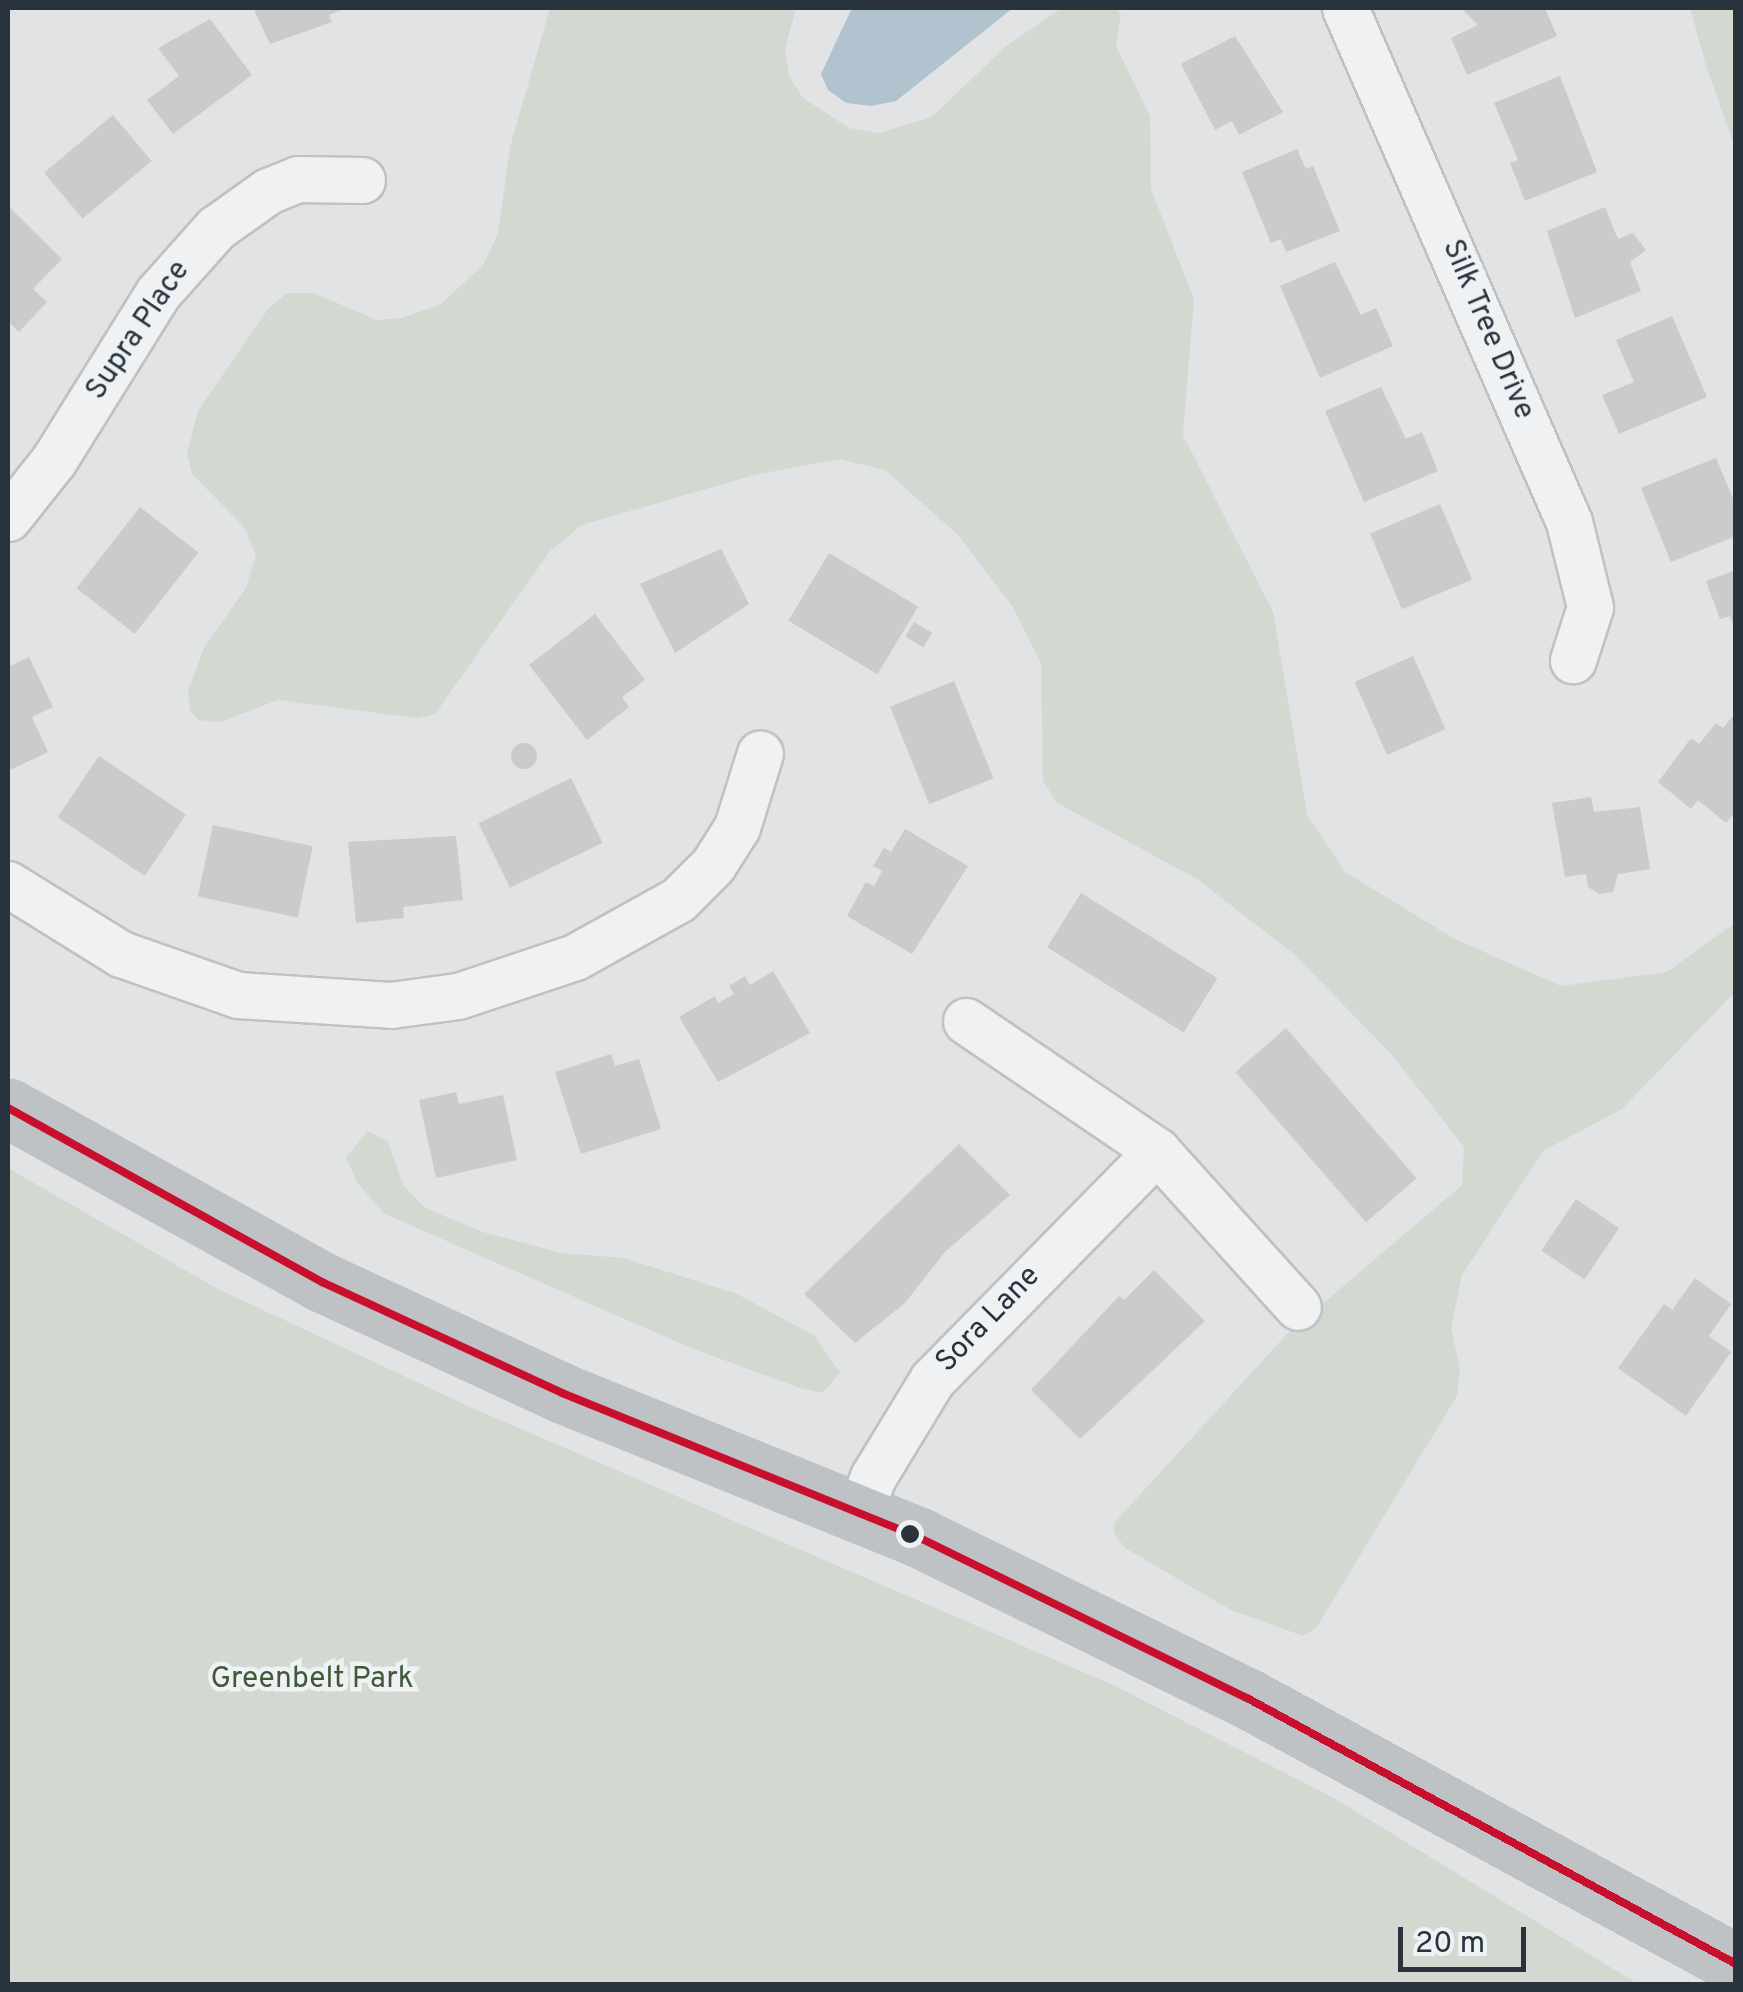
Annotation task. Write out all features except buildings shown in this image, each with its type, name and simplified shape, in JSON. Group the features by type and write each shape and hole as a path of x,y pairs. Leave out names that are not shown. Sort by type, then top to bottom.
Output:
{"main road":[{"path":"8,1108 322,1282 562,1393 920,1538 1247,1698 1736,1964"}],"street":[{"name":"Silk Tree Drive","path":"1345,8 1570,522 1590,607 1573,660"},
{"name":"Supra Place","path":"8,518 54,460 158,294 216,228 268,191 298,179 362,180"},
{"path":"8,884 121,954 238,995 391,1005 458,996 575,958 678,900 713,865 737,827 760,753"},
{"path":"966,1021 1156,1151 1298,1308"},
{"name":"Sora Lane","path":"858,1516 873,1476 932,1380 1156,1151"}],"green space":[{"path":"550,8 796,8 785,49 789,76 803,98 849,128 879,133 932,117 1006,46 1062,8 1115,8 1121,14 1116,46 1150,116 1151,189 1194,299 1183,435 1273,612 1307,815 1345,872 1453,938 1561,986 1667,972 1735,923 1735,992 1622,1109 1543,1151 1462,1275 1451,1328 1460,1369 1457,1396 1316,1628 1303,1636 1231,1610 1125,1548 1113,1532 1115,1522 1286,1335 1462,1185 1464,1147 1393,1056 1294,954 1197,879 1057,803 1043,781 1041,664 1013,607 958,535 885,470 839,459 754,475 582,525 550,551 435,714 417,718 278,700 221,722 198,720 190,710 188,691 204,648 246,588 256,555 244,527 192,474 187,453 198,411 268,309 287,293 314,293 377,320 402,318 441,304 483,265 498,234 510,147"},
{"path":"1690,8 1735,8 1735,147 1707,69"},
{"path":"368,1131 388,1142 403,1185 425,1208 483,1232 561,1253 624,1258 737,1294 815,1336 840,1373 822,1393 800,1388 691,1348 385,1214 357,1183 346,1157"},
{"name":"Greenbelt Park","path":"8,1168 216,1288 468,1406 1111,1684 1332,1797 1638,1984 8,1984"}],"water":[{"path":"852,8 1013,8 896,101 871,106 846,103 828,90 821,74"}],"transit line":[{"path":"8,1108 322,1282 562,1393 920,1538 1247,1698 1736,1964"}]}
